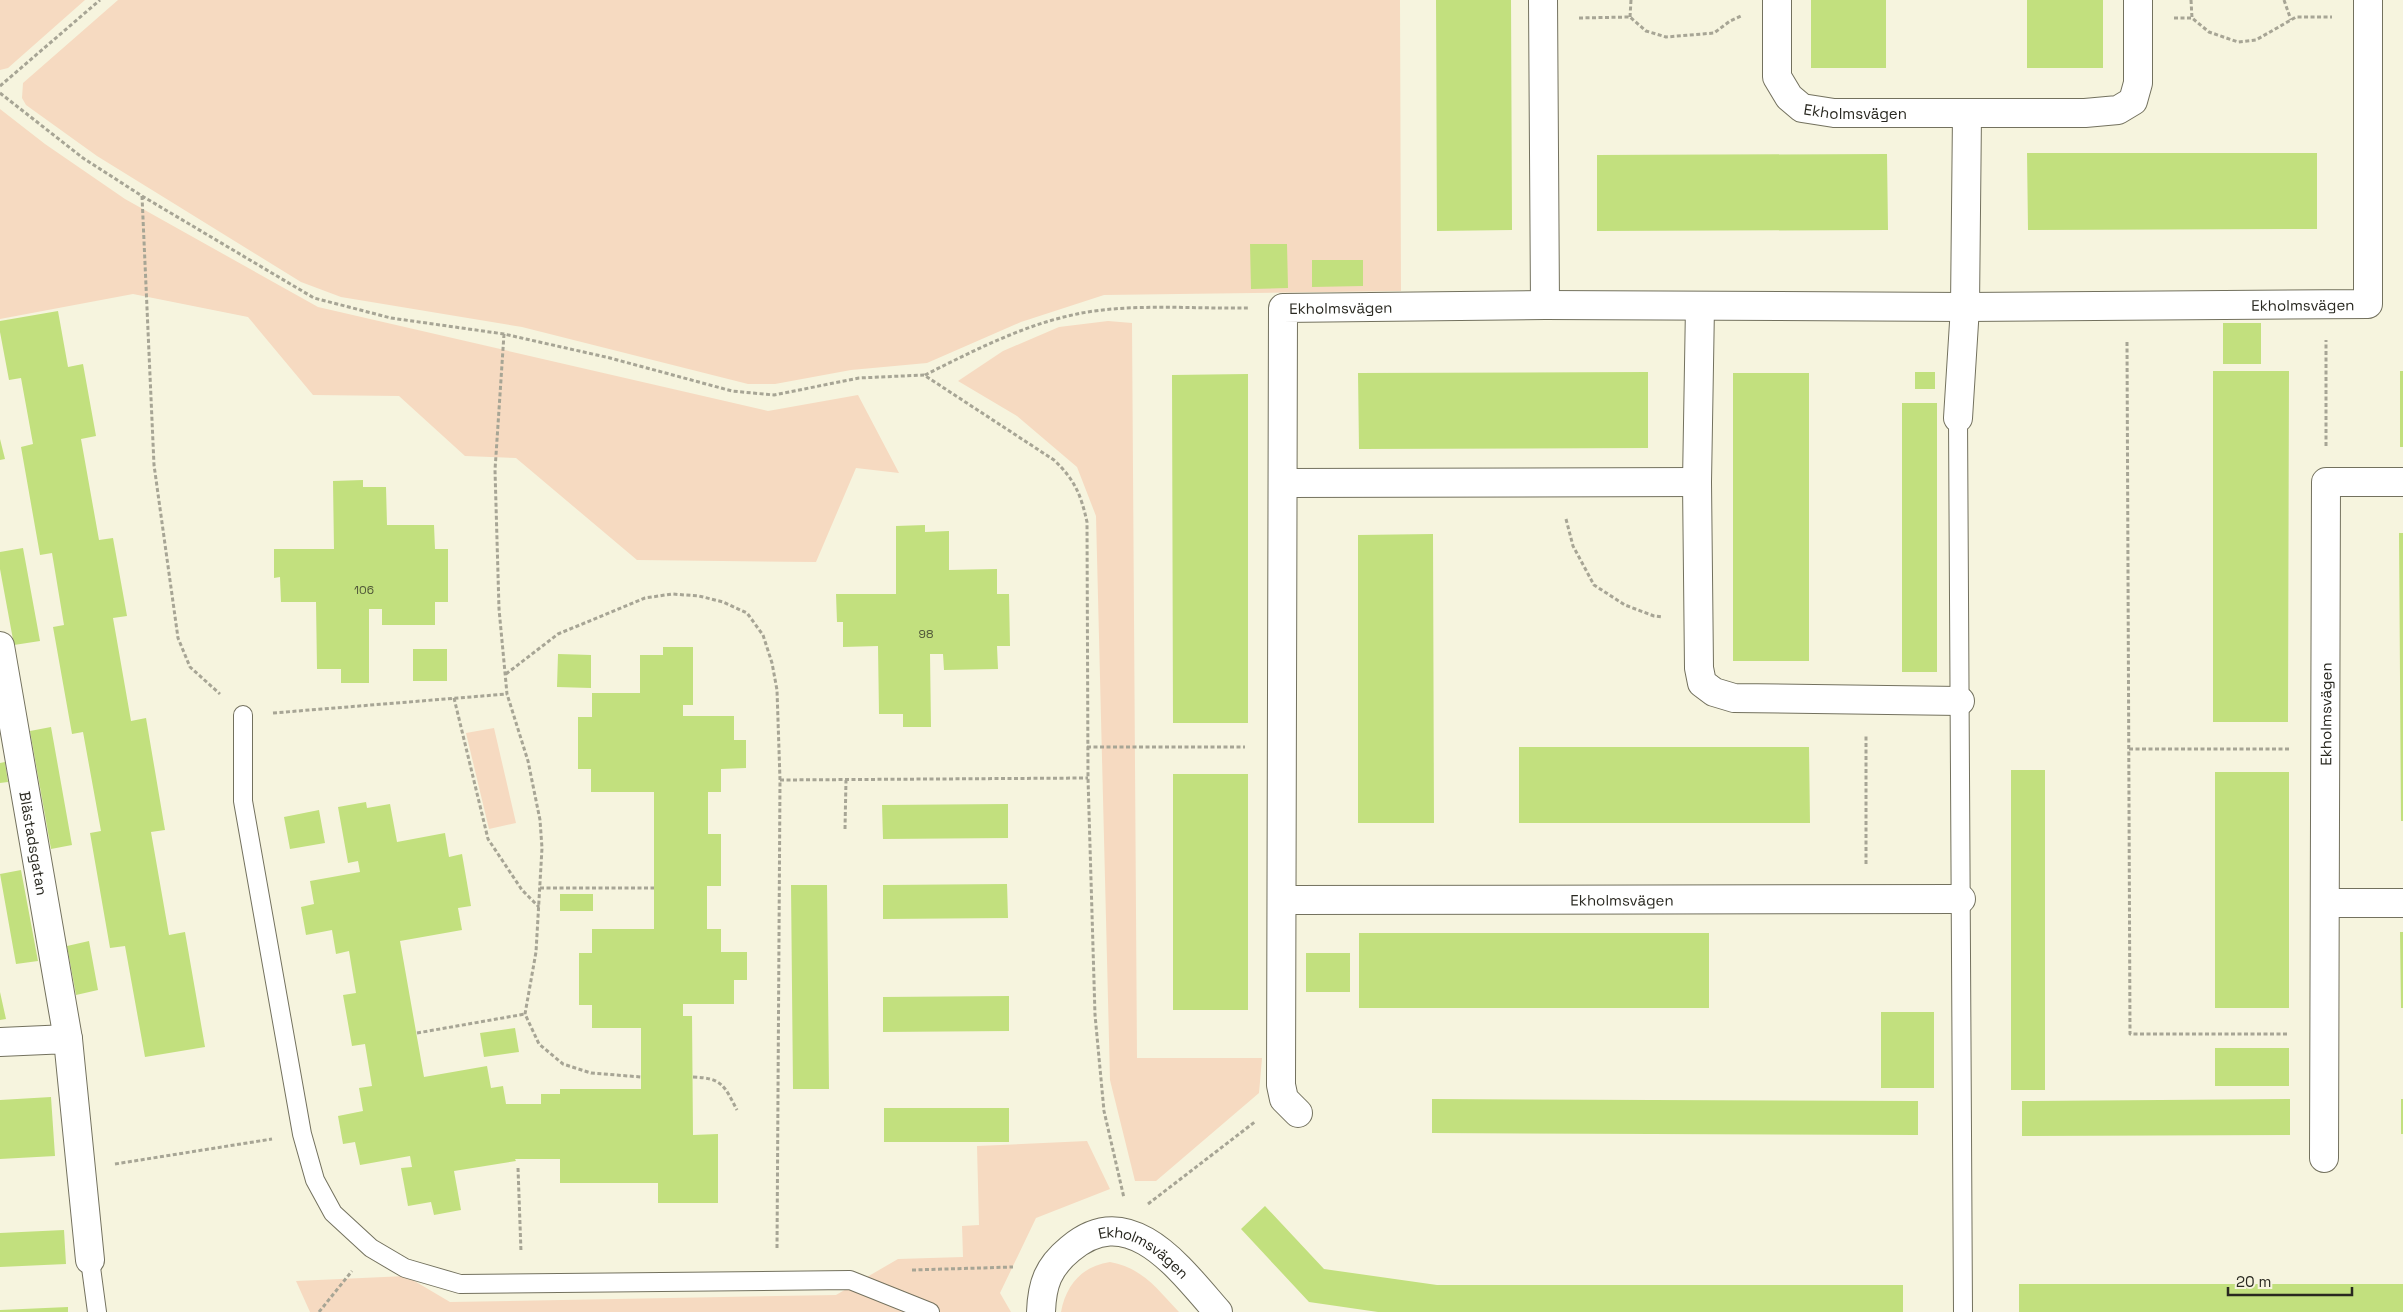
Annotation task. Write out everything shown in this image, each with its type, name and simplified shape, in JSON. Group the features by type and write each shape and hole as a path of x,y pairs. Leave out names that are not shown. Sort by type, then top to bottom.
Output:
{"street":[{"name":"Ekholmsvägen","path":"1777,8 1777,77 1789,97 1802,108 1834,113 1966,114 2085,113 2118,110 2133,102 2138,83 2138,9"},
{"path":"1543,9 1545,305"},
{"name":"Ekholmsvägen","path":"1291,1106 1281,1085 1284,747 1283,308 1545,305 1966,307 2368,304 2368,9"},
{"path":"1958,418 1966,307 1966,114"},
{"path":"1700,306 1697,482 1699,668 1702,683 1714,692 1734,698 1960,701"},
{"path":"1284,483 1697,482"},
{"name":"Ekholmsvägen","path":"2324,1158 2326,482"},
{"path":"2326,482 2403,482"},
{"name":"Blästadsgatan","path":"0,646 68,1039 90,1260"},
{"name":"Ekholmsvägen","path":"1283,900 1961,899"},
{"path":"2326,904 2403,904"},
{"path":"0,1042 68,1039"},
{"name":"Ekholmsvägen","path":"1041,1312 1042,1289 1056,1260 1080,1240 1108,1230 1139,1236 1175,1264 1218,1312"}],"lane":[{"path":"1958,418 1963,1312"},
{"path":"243,715 243,801 302,1134 315,1180 333,1213 371,1248 405,1268 460,1284 850,1280 930,1312"},
{"path":"90,1260 97,1312"}],"path":[{"path":"0,86 100,0"},
{"path":"1630,17 1631,0"},
{"path":"2191,0 2192,18"},
{"path":"2284,0 2291,20"},
{"path":"1543,9 1630,17 1646,31 1666,37 1714,33 1730,21 1743,15 1777,8"},
{"path":"2138,9 2192,18 2209,32 2238,42 2256,40 2296,17 2368,9"},
{"path":"0,93 83,158 142,196 314,298 391,318 504,334 610,358 732,391 774,396 859,378 924,376 983,346 1077,314 1112,309 1283,308"},
{"path":"142,196 154,465 178,638 190,667 243,715 507,694"},
{"path":"2326,304 2326,482"},
{"path":"2127,306 2130,1034 2325,1035"},
{"path":"504,334 495,470 499,609 507,694 528,761 540,820 542,848 536,952 526,1014 539,1044 563,1064 591,1073 641,1077"},
{"path":"924,376 1054,460 1071,476 1082,500 1087,522 1088,549 1087,748 1095,1015 1104,1110 1126,1205"},
{"path":"1566,483 1566,516 1573,546 1594,585 1625,605 1654,616 1698,618"},
{"path":"506,674 558,634 645,598 672,594 700,596 723,602 747,613 763,635 772,663 777,690 780,780 777,1281"},
{"path":"454,698 488,839 522,890 538,907"},
{"path":"1865,899 1866,700"},
{"path":"1087,748 1284,747"},
{"path":"2129,749 2326,749"},
{"path":"780,780 1088,778"},
{"path":"845,829 846,780"},
{"path":"540,888 654,888"},
{"path":"417,1033 526,1014"},
{"path":"693,1077 712,1078 727,1090 737,1110"},
{"path":"1139,1236 1147,1204 1291,1106"},
{"path":"82,1169 302,1134"},
{"path":"518,1168 522,1284"},
{"path":"318,1312 371,1248"},
{"path":"911,1270 1015,1267"}],"shaded area":[{"path":"0,0 85,0 8,68 0,70"},
{"path":"118,0 1400,0 1401,291 1104,295 1021,322 927,363 851,370 775,384 748,384 522,327 341,297 301,282 97,156 26,105 22,98 23,83"},
{"path":"0,109 45,144 125,199 318,307 768,411 858,395 899,473 856,468 816,562 637,560 516,458 465,456 399,396 313,395 248,317 133,294 0,319"},
{"path":"1108,321 1132,323 1137,1058 1262,1058 1259,1093 1156,1181 1135,1181 1110,1080 1096,516 1077,467 1017,416 958,381 1003,351 1059,327"},
{"path":"494,728 516,823 489,829 466,733"},
{"path":"1087,1141 1110,1189 1036,1218 1000,1293 1011,1312 310,1312 296,1281 406,1276 450,1302 836,1295 898,1259 963,1257 962,1226 979,1225 977,1146"},
{"path":"1110,1262 1122,1265 1141,1274 1179,1312 1061,1312 1067,1293 1077,1278 1091,1268"}],"building":[{"path":"1436,0 1511,0 1512,230 1437,231"},
{"path":"1811,0 1886,0 1886,68 1811,68"},
{"path":"2027,0 2103,0 2103,68 2027,68"},
{"path":"2027,153 2317,153 2317,229 2028,230"},
{"path":"1887,154 1888,230 1597,231 1597,155"},
{"path":"1250,244 1287,244 1288,288 1251,289"},
{"path":"1312,260 1363,260 1363,286 1312,287"},
{"path":"58,311 68,367 83,364 96,436 81,439 99,540 113,538 127,616 113,618 131,721 146,718 165,830 151,832 169,935 185,932 205,1047 145,1057 125,946 110,948 90,833 101,831 83,732 72,734 53,627 64,625 52,553 40,555 21,447 33,444 21,378 9,380 0,332 0,321"},
{"path":"2223,323 2261,323 2261,364 2223,364"},
{"path":"2213,371 2289,371 2288,722 2213,722"},
{"path":"2400,371 2403,371 2403,447 2400,447"},
{"path":"1648,372 1648,448 1359,449 1358,373"},
{"path":"1915,372 1935,372 1935,389 1915,389"},
{"path":"1733,373 1809,373 1809,661 1733,661"},
{"path":"1248,374 1248,723 1173,723 1172,375"},
{"path":"1902,403 1937,403 1937,672 1902,672"},
{"path":"0,439 5,459 0,460"},
{"path":"363,480 363,487 386,487 387,525 434,525 435,549 448,549 448,602 435,602 435,625 382,625 382,609 369,609 369,683 341,683 341,669 317,669 316,602 281,602 280,577 274,578 274,549 334,549 333,481"},
{"path":"925,525 925,532 949,531 949,570 997,569 997,594 1009,594 1010,646 997,646 998,669 944,670 943,654 930,654 931,727 903,727 903,714 879,714 878,646 843,647 843,622 837,622 836,594 896,594 896,526"},
{"path":"2399,533 2403,533 2403,821 2401,821"},
{"path":"1433,534 1434,823 1358,823 1358,535"},
{"path":"23,548 40,641 14,645 0,569 0,552"},
{"path":"663,647 693,647 693,705 683,705 683,716 734,716 734,740 746,740 746,768 721,769 721,792 708,792 708,834 721,834 721,886 707,886 707,929 721,929 721,952 747,952 747,980 734,980 734,1004 683,1004 683,1016 692,1016 693,1135 718,1134 718,1203 658,1203 658,1183 560,1183 560,1159 515,1159 516,1161 454,1171 461,1210 434,1215 431,1202 408,1206 401,1168 412,1167 410,1156 360,1165 355,1142 343,1144 338,1116 363,1111 359,1088 372,1086 365,1044 352,1046 343,995 356,993 349,951 336,954 332,930 306,935 301,907 314,904 310,881 360,872 358,861 348,863 338,807 366,802 367,808 390,804 397,842 445,833 449,857 462,854 471,906 458,908 462,930 400,941 424,1077 487,1066 491,1088 503,1086 506,1104 541,1104 541,1094 560,1094 560,1089 641,1089 641,1028 592,1028 592,1005 579,1005 579,953 592,953 592,929 654,929 654,792 591,792 591,769 578,769 578,717 592,717 592,693 640,693 640,655 663,655"},
{"path":"413,649 447,649 447,681 413,681"},
{"path":"558,654 591,655 591,688 557,687"},
{"path":"51,727 72,845 51,849 30,731"},
{"path":"1519,747 1809,747 1810,823 1519,823"},
{"path":"5,762 8,782 0,783 0,763"},
{"path":"2011,770 2045,770 2045,1090 2011,1090"},
{"path":"2215,772 2289,772 2289,1008 2215,1008"},
{"path":"1173,774 1248,774 1248,1010 1173,1010"},
{"path":"1008,804 1008,838 883,839 882,805"},
{"path":"319,810 325,843 290,849 284,817"},
{"path":"21,870 38,961 16,964 0,874"},
{"path":"1007,884 1008,918 883,919 883,885"},
{"path":"791,885 827,885 829,1089 793,1089"},
{"path":"560,894 593,894 593,911 560,911"},
{"path":"2400,932 2403,932 2403,1008 2401,1008"},
{"path":"1359,933 1709,933 1709,1008 1359,1008"},
{"path":"89,941 98,990 76,995 67,946"},
{"path":"1306,953 1350,953 1350,992 1306,992"},
{"path":"0,992 6,1019 0,1020"},
{"path":"1009,996 1009,1031 883,1032 883,997"},
{"path":"1881,1012 1934,1012 1934,1088 1881,1088"},
{"path":"515,1028 519,1052 484,1057 480,1033"},
{"path":"2215,1048 2289,1048 2289,1086 2215,1086"},
{"path":"51,1097 55,1156 0,1159 0,1100"},
{"path":"1432,1099 1918,1101 1918,1135 1432,1133"},
{"path":"2290,1099 2290,1135 2022,1136 2022,1101"},
{"path":"2401,1099 2403,1099 2403,1134 2401,1134"},
{"path":"884,1108 1009,1108 1009,1142 884,1142"},
{"path":"1265,1206 1324,1269 1437,1285 1903,1285 1903,1312 1378,1312 1309,1302 1241,1229"},
{"path":"64,1230 66,1264 0,1267 0,1233"},
{"path":"2019,1284 2403,1284 2403,1312 2019,1312"},
{"path":"68,1307 68,1312 0,1312 0,1310"}]}
